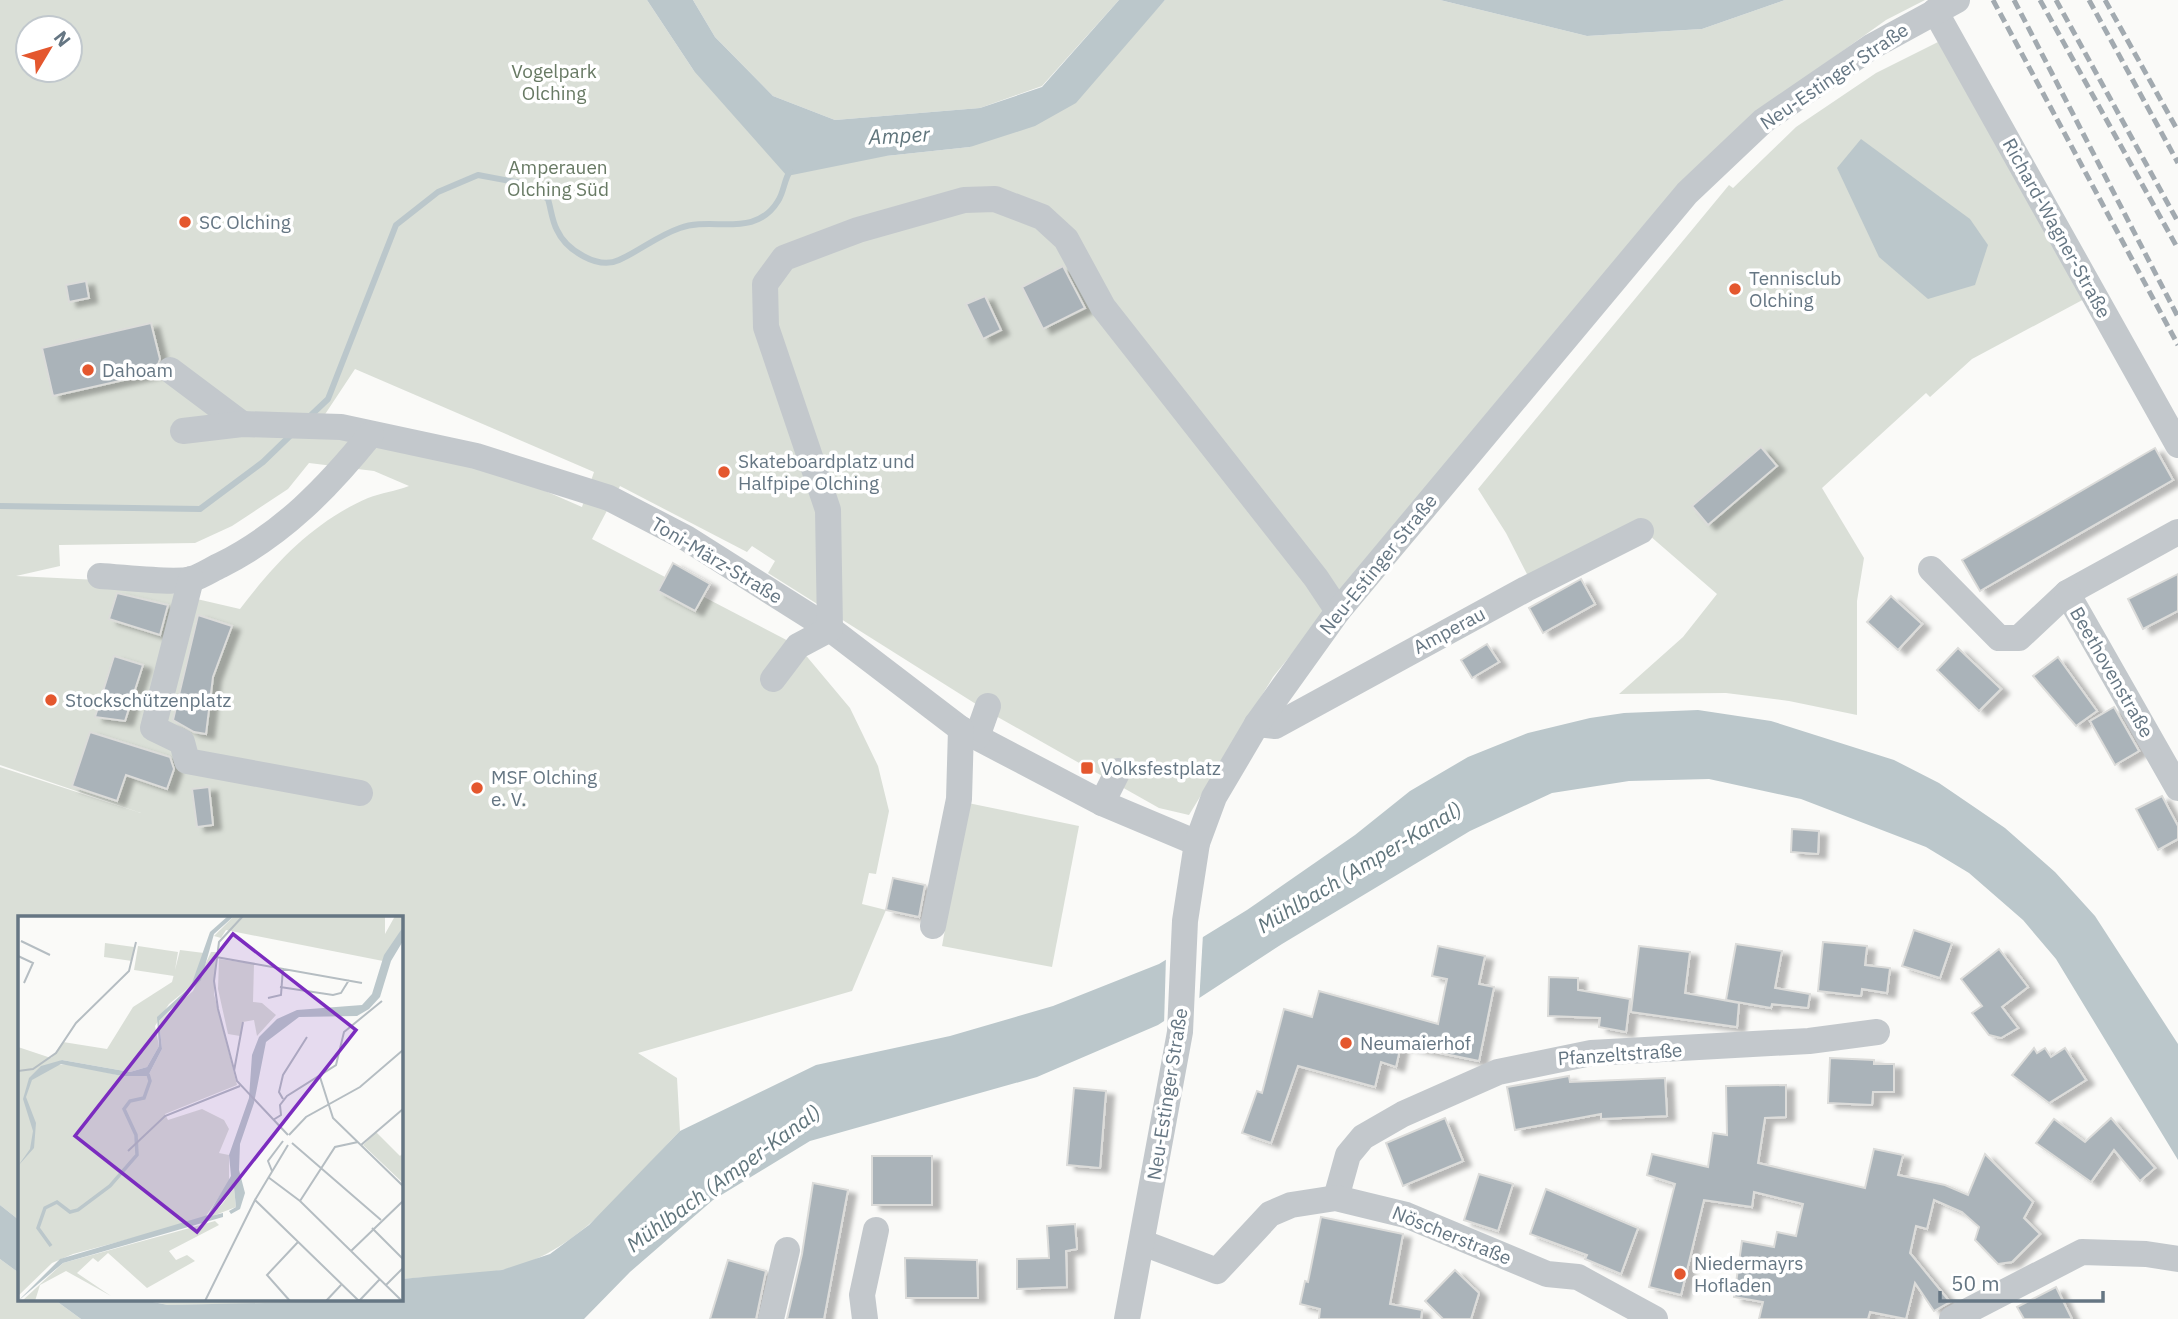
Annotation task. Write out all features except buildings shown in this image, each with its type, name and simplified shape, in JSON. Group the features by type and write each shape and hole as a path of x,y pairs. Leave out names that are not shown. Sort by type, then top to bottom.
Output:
{"street":[{"name":"Richard-Wagner-Straße","path":"1946,6 2178,445"},
{"name":"Neu-Estinger Straße","path":"1127,1319 1181,1027 1185,921 1197,843 1214,797 1257,724 1338,611 1687,193 1763,121 1871,47 1946,6"},
{"path":"773,679 798,646 830,629 828,510 766,327 765,284 784,258 859,229 964,200 995,199 1042,217 1066,239 1103,307 1316,578 1338,611"},
{"path":"170,370 242,424"},
{"name":"Toni-März-Straße","path":"183,431 242,424 341,427 477,456 609,498 686,538 830,629 969,733 1102,803 1197,843"},
{"path":"100,576 191,579 268,538 331,483 371,434"},
{"name":"Amperau","path":"1257,724 1275,726 1514,595 1641,531"},
{"name":"Beethovenstraße","path":"1931,569 1999,638 2019,638 2067,593 2178,532"},
{"path":"191,579 153,729 182,743 187,761 360,793"},
{"name":"Beethovenstraße","path":"2067,593 2178,788"},
{"path":"933,926 959,799 969,733 988,706"},
{"path":"1102,803 1118,771"},
{"name":"Pfanzeltstraße","path":"1336,1198 1348,1155 1363,1137 1403,1114 1498,1072 1591,1053 1809,1041 1877,1032"},
{"name":"Nöscherstraße","path":"1143,1242 1217,1271 1270,1214 1291,1205 1336,1198 1406,1214 1547,1274 1578,1276 1655,1319"},
{"path":"865,1319 862,1295 876,1230"},
{"path":"771,1319 787,1250"},
{"path":"1952,1319 2082,1252 2099,1250 2178,1259"}],"green space":[{"path":"0,0 647,0 694,71 886,156 970,147 1127,42 1165,0 1440,0 1587,36 1702,29 1785,0 1925,0 1886,20 1757,112 1355,576 1273,677 1189,815 1159,808 987,711 768,573 775,561 752,546 747,552 620,486 592,539 665,577 673,563 710,584 704,597 798,646 850,708 878,766 889,811 876,874 869,873 862,904 886,910 852,991 638,1053 677,1078 680,1131 600,1215 555,1249 529,1262 477,1274 402,1279 402,916 18,916 18,1219 0,1205 0,767 141,813 0,765","holes":["355,369 594,472 582,507 483,464 312,434","309,463 374,471 409,486 368,498 330,519 296,545 240,609 119,581 16,576 60,566 59,545 195,543 232,526 288,489"]},
{"path":"693,0 1119,0 1042,86 980,108 835,120 773,96 715,37"},
{"path":"1938,42 2088,297 1972,359 1930,397 1926,393 1822,488 1864,558 1857,601 1857,715 1789,701 1726,693 1619,694 1683,637 1717,594 1642,529 1530,580 1506,533 1478,489 1729,185 1733,188 1796,127 1876,73"},
{"path":"968,803 1079,826 1052,967 942,946"},
{"path":"0,1259 18,1272 18,1302 58,1302 81,1319 0,1319"},
{"path":"153,1302 307,1302 306,1303 168,1305"}],"water":[{"name":"Amper","path":"647,0 693,0 715,37 773,96 835,120 980,108 1042,87 1119,0 1165,0 1076,103 1035,126 970,147 886,156 787,176 694,71"},
{"path":"1440,0 1785,0 1702,29 1587,36"},
{"path":"1861,139 1970,219 1988,245 1975,285 1928,299 1879,257 1837,168"},
{"name":"Mühlbach (Amper-Kanal)","path":"1698,710 1771,721 1894,760 1939,783 2005,828 2055,872 2095,916 2178,1044 2178,1160 2056,959 2023,920 1969,873 1926,847 1801,799 1709,779 1629,781 1552,793 1470,831 1282,944 1158,1025 1037,1077 810,1141 713,1200 630,1272 584,1319 81,1319 58,1302 153,1302 168,1305 402,1302 402,1279 502,1270 550,1254 589,1225 680,1131 816,1065 950,1036 1053,1006 1159,964 1247,910 1355,835 1410,791 1468,757 1528,733 1624,713"},
{"path":"0,1205 18,1219 18,1272 0,1259"}],"pier":[{"path":"1203,934 1199,1004 1164,1026 1166,956"}],"waterway":[{"path":"308,418 328,399 396,225 438,192 478,175 521,183 548,199 555,226 568,245 593,260 611,262 680,228 758,220 769,213 778,201 790,171"},
{"path":"0,506 200,509 263,462 293,433"}],"railway":[{"path":"1993,0 2178,345"},
{"path":"2014,0 2178,317"},
{"path":"2040,0 2178,249"},
{"path":"2056,0 2178,222"},
{"path":"2089,0 2178,163"},
{"path":"2105,0 2178,131"}],"place":[{"name":"SC Olching","path":"185,222"},
{"name":"Tennisclub Olching","path":"1735,289"},
{"name":"Dahoam","path":"88,370"},
{"name":"Skateboardplatz und Halfpipe Olching","path":"724,472"},
{"name":"Stockschützenplatz","path":"51,700"},
{"name":"Volksfestplatz","path":"1087,768"},
{"name":"MSF Olching e. V.","path":"477,788"},
{"name":"Neumaierhof","path":"1346,1043"},
{"name":"Niedermayrs Hofladen","path":"1680,1274"}],"park label":[{"name":"Vogelpark Olching","path":"554,82"},
{"name":"Amperauen Olching Süd","path":"558,178"}]}
